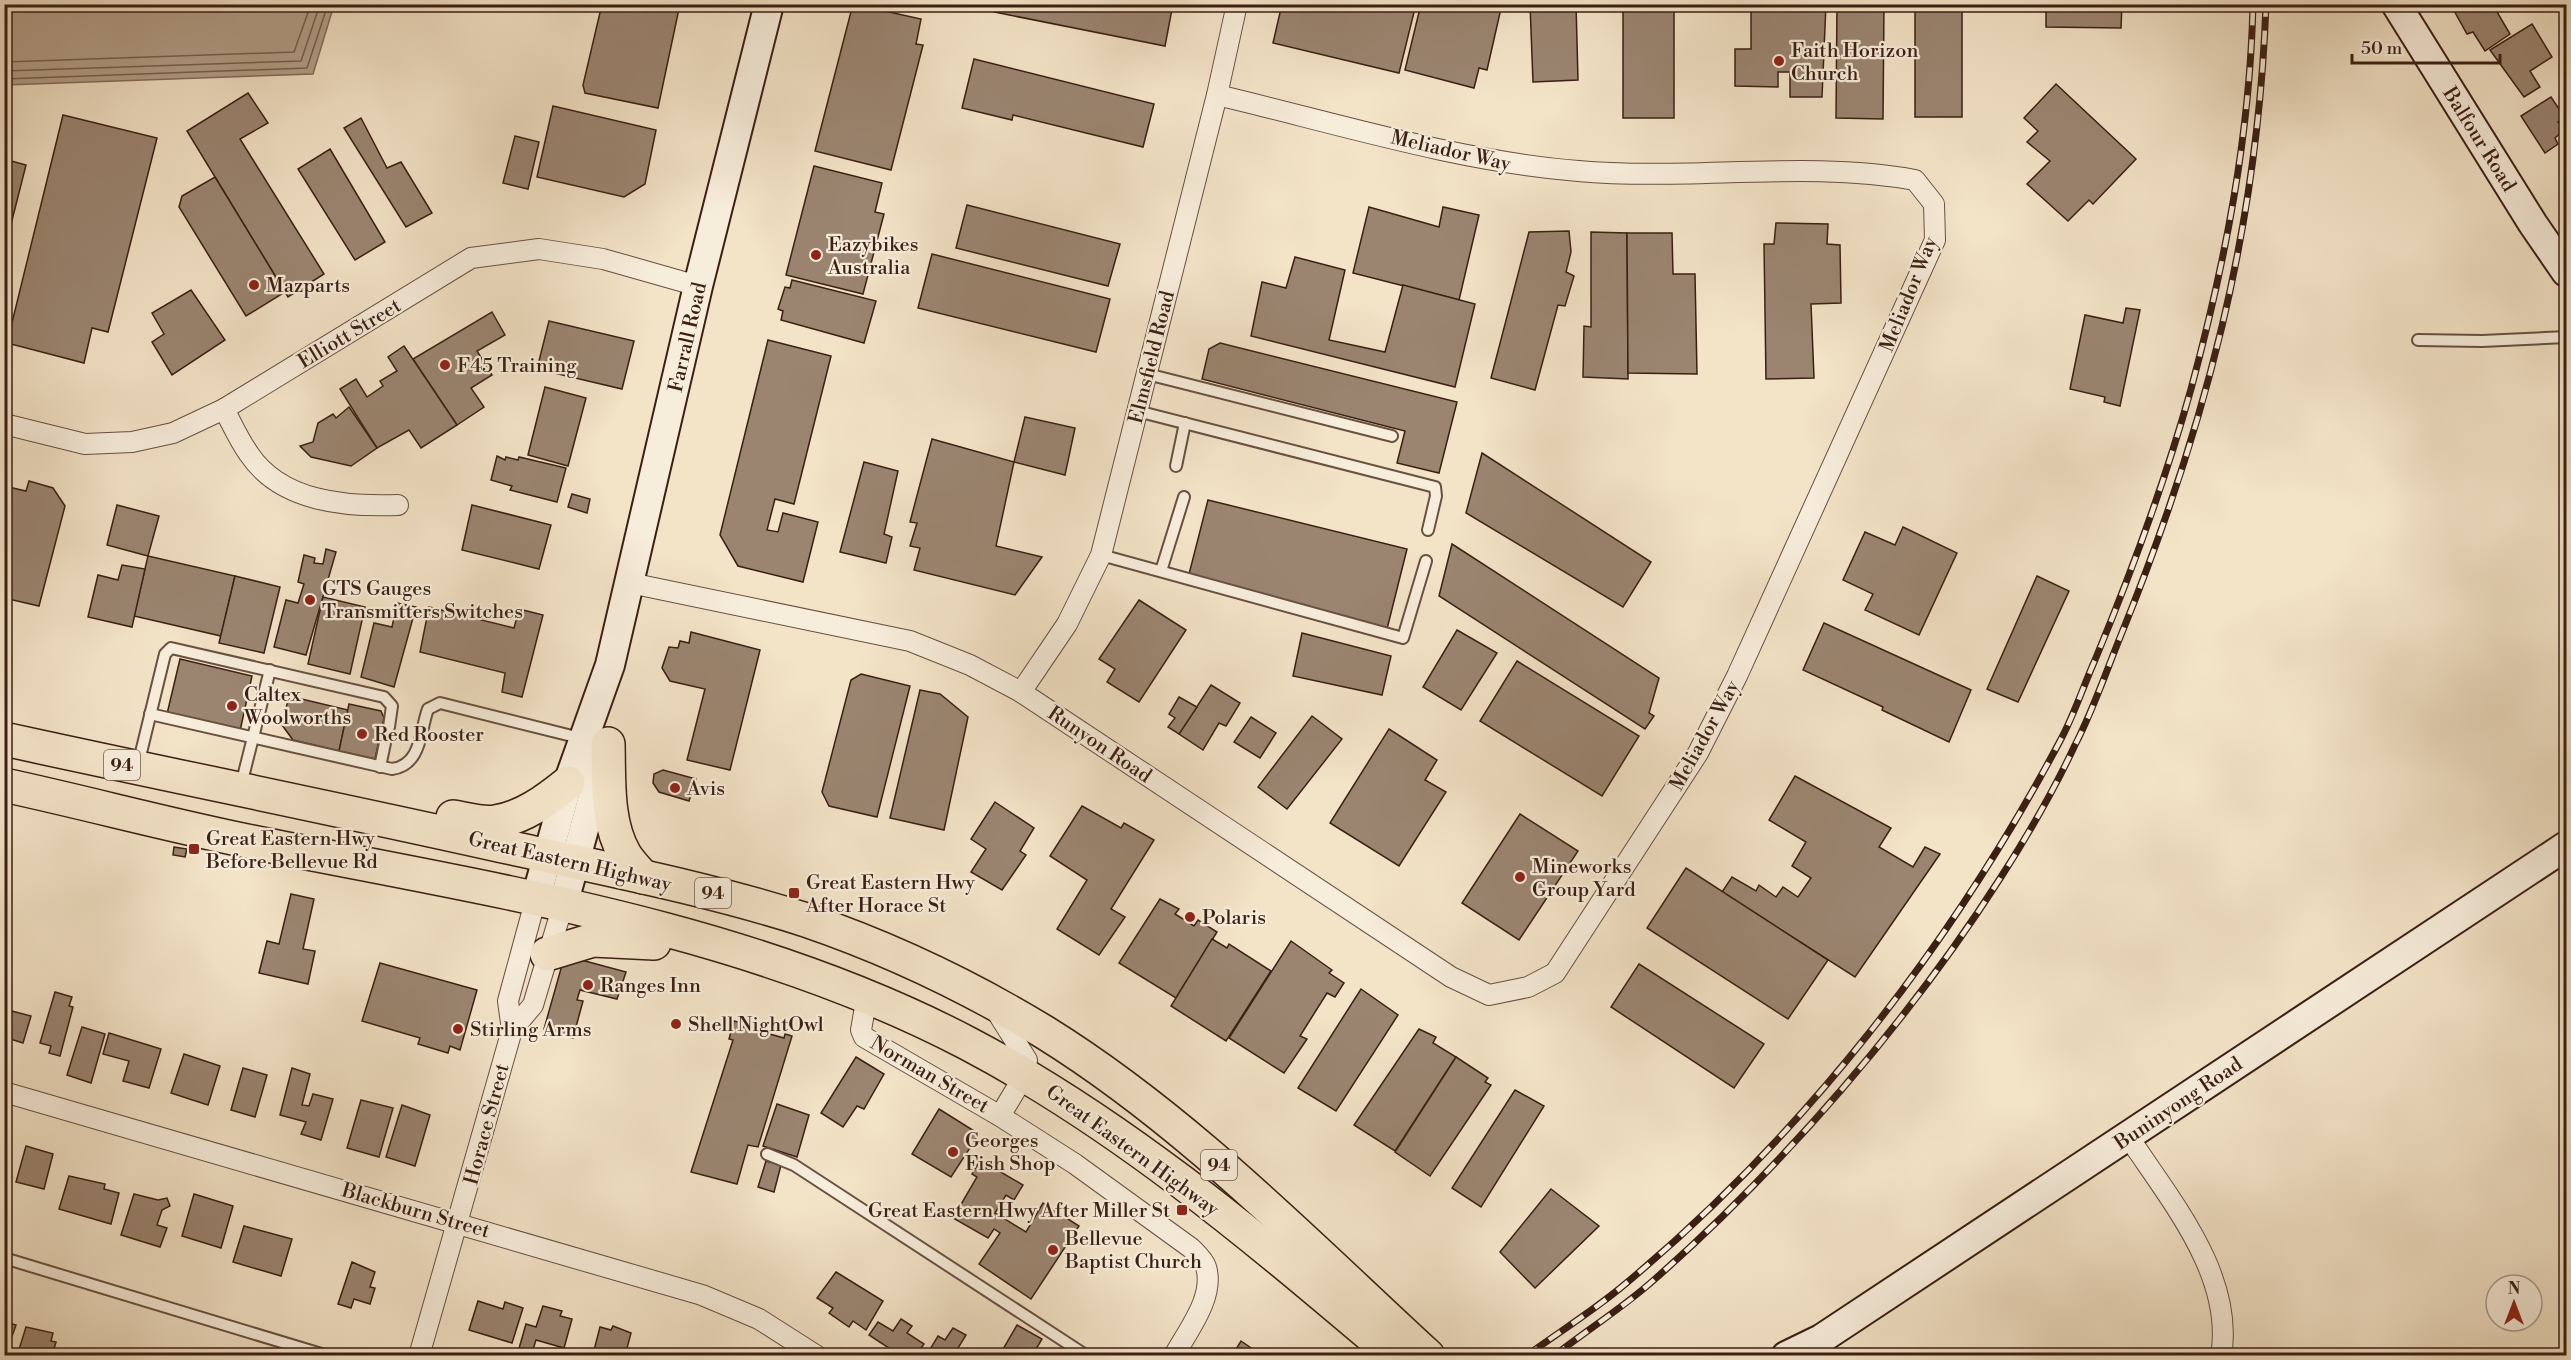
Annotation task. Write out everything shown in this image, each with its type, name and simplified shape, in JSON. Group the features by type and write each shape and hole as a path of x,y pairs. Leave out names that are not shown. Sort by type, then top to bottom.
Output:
{"highway":[{"name":"Great Eastern Highway","path":"4,739 239,791 355,813 707,892 808,921 883,950 990,1002 1098,1066 1148,1103 1428,1356"},
{"path":"596,742 615,829 625,855 643,877"},
{"path":"355,813 420,813 494,823 521,814 546,801 568,783"},
{"name":"Great Eastern Highway","path":"4,784 258,844 549,901 738,951 867,996 964,1041 1077,1105 1270,1251 1395,1356"},
{"path":"547,954 593,940 660,943 681,936"}],"main road":[{"name":"Farrall Road","path":"549,901 596,742 608,671 698,286 769,4"},
{"name":"Balfour Road","path":"2396,4 2527,214 2566,272"},
{"name":"Farrall Road","path":"560,859 568,783 596,742"},
{"name":"Buninyong Road","path":"1786,1356 1821,1339 2566,846"}],"street":[{"name":"Elmsfield Road","path":"1021,692 1067,624 1101,555 1217,95 1237,4"},
{"name":"Meliador Way","path":"1217,95 1506,164 1634,175 1873,172 1914,180 1934,204 1935,240 1737,676 1698,753 1555,973 1528,987"},
{"name":"Elliott Street","path":"4,424 85,444 132,442 173,433 224,410 471,258 539,249 603,259 698,286"},
{"path":"224,410 250,456 280,484 316,499 356,507 398,506"},
{"name":"Runyon Road","path":"630,583 910,641 970,665 1021,692 1451,978 1489,995 1528,987"},
{"name":"Horace Street","path":"512,1030 533,1005 547,954 549,901"},
{"name":"Horace Street","path":"419,1356 512,1030 508,1001 549,901"},
{"name":"Norman Street","path":"867,996 861,1030 864,1036 1000,1116 1075,1164 1191,1248 1206,1264 1208,1284 1200,1308 1174,1356"},
{"path":"990,1002 1027,1060 1025,1074"},
{"name":"Norman Street","path":"1000,1116 1025,1074"},
{"name":"Blackburn Street","path":"4,1092 459,1222 702,1295 759,1319 817,1356"},
{"path":"2128,1136 2186,1224 2210,1270 2221,1309 2221,1356"}],"lane":[{"path":"2418,340 2566,338"},
{"path":"1147,374 1392,436"},
{"path":"1137,411 1435,487 1436,496 1428,530"},
{"path":"1176,466 1185,423"},
{"path":"1161,571 1184,497"},
{"path":"1101,555 1403,638 1426,561"},
{"path":"138,768 167,650 175,648 384,698 392,706 388,728"},
{"path":"239,791 270,670"},
{"path":"150,714 380,767 396,768 411,761 428,709 440,703 596,742"},
{"path":"380,767 385,743"},
{"path":"766,1154 794,1165 1087,1356"},
{"path":"4,1258 328,1356"}],"water":[{"path":"4,5 334,5 313,74 5,85"}],"building":[{"path":"602,4 680,4 658,108 585,93 583,85"},
{"path":"853,4 921,19 916,44 923,45 891,170 815,151"},
{"path":"996,4 1173,4 1165,46 994,12"},
{"path":"1282,4 1416,4 1399,73 1273,43"},
{"path":"1421,4 1502,4 1487,70 1479,68 1474,88 1405,70"},
{"path":"1530,4 1576,4 1578,80 1533,82"},
{"path":"1623,4 1674,4 1674,118 1623,118"},
{"name":"Faith Horizon Church","path":"1751,4 1826,4 1822,97 1790,97 1790,72 1778,72 1778,87 1735,86 1735,49 1751,49"},
{"path":"1837,4 1884,4 1883,119 1836,118"},
{"path":"1915,4 1962,4 1962,117 1915,117"},
{"path":"2046,4 2122,4 2121,28 2046,27"},
{"path":"2457,4 2476,4 2480,12 2493,5 2510,34 2485,51 2473,32 2467,34 2452,7"},
{"path":"2532,24 2552,57 2530,71 2540,87 2524,97 2490,50"},
{"path":"974,59 1154,104 1143,147 1013,115 1012,120 962,108"},
{"path":"2056,84 2136,159 2093,204 2089,200 2068,221 2027,184 2050,161 2027,142 2038,131 2024,118"},
{"path":"248,93 268,123 240,139 324,274 288,297 187,131"},
{"path":"2551,97 2565,118 2558,122 2564,130 2555,138 2558,144 2545,153 2521,116"},
{"path":"553,106 656,130 645,184 624,197 537,177"},
{"path":"63,115 157,138 108,332 92,328 84,363 7,343"},
{"path":"361,118 387,168 401,162 432,213 406,227 344,128"},
{"path":"515,136 539,142 528,189 503,183"},
{"path":"330,149 385,242 355,260 298,169"},
{"path":"4,159 26,165 4,252"},
{"path":"814,166 882,183 875,212 884,214 863,294 786,275"},
{"path":"215,177 285,292 246,316 179,207 182,196"},
{"path":"967,205 1120,244 1108,286 956,248"},
{"path":"1369,207 1439,227 1443,207 1479,215 1459,300 1353,273"},
{"path":"1776,223 1828,224 1827,244 1840,245 1841,303 1811,304 1814,378 1766,379 1764,244 1774,244"},
{"path":"1569,231 1571,252 1566,272 1574,276 1565,306 1558,305 1535,390 1491,378 1529,232"},
{"path":"1591,232 1627,233 1628,379 1583,377 1584,326 1591,327"},
{"path":"1627,233 1672,233 1673,274 1695,274 1697,374 1628,373"},
{"path":"932,254 1110,299 1096,352 918,308"},
{"path":"1295,257 1345,270 1329,340 1385,352 1403,285 1475,304 1455,387 1251,336 1262,282 1286,288"},
{"path":"792,280 876,301 864,343 781,320 783,311 778,309 785,287 790,288"},
{"path":"191,290 225,340 172,375 152,342 164,334 152,313"},
{"path":"2126,308 2140,310 2120,406 2104,402 2105,397 2070,389 2085,315 2123,323"},
{"path":"492,312 505,335 477,351 492,375 471,388 484,407 457,425 413,359"},
{"path":"549,321 634,341 622,389 537,369"},
{"path":"768,340 831,356 794,504 775,499 767,530 778,532 783,513 818,522 803,582 738,566 720,535"},
{"path":"1220,343 1457,402 1439,473 1397,463 1405,431 1202,379 1209,349"},
{"path":"404,346 457,425 421,448 409,430 377,448 340,389 356,379 367,397 383,386 380,381 397,371 388,357"},
{"path":"545,387 586,398 568,466 528,455"},
{"path":"349,407 377,448 351,466 311,457 300,446 313,442 318,423 333,414 336,418"},
{"path":"1025,417 1075,428 1065,475 1014,462"},
{"path":"932,439 1014,462 996,546 1042,557 1015,595 914,570 920,548 910,546 917,523 910,522"},
{"path":"1482,453 1651,562 1623,607 1466,513"},
{"path":"497,456 505,460 506,457 518,460 519,457 566,468 557,502 510,490 512,486 491,480"},
{"path":"864,462 898,471 884,534 892,537 886,563 840,552"},
{"path":"29,481 53,488 65,506 39,606 4,598 4,486 26,491"},
{"path":"572,494 590,499 587,513 568,507"},
{"path":"1208,500 1407,549 1387,629 1188,578"},
{"path":"117,505 159,516 148,556 107,545"},
{"path":"472,505 551,525 539,569 462,550"},
{"path":"1903,527 1957,553 1919,635 1865,610 1873,594 1843,580 1865,532 1895,545"},
{"path":"1452,544 1659,678 1649,713 1654,716 1645,729 1439,596"},
{"path":"326,549 336,552 306,655 274,647 286,600 298,603 304,584 298,582 304,555 315,558 314,563 323,564"},
{"path":"148,556 235,576 221,636 134,616"},
{"path":"122,565 145,569 132,627 88,617 98,575 118,580"},
{"path":"235,576 280,587 264,653 219,643"},
{"path":"2037,576 2069,591 2018,702 1987,689"},
{"path":"323,597 365,607 350,674 308,664"},
{"path":"1139,600 1186,630 1139,702 1107,682 1115,669 1099,659"},
{"path":"397,603 416,607 394,687 361,677 374,623 392,627"},
{"path":"429,607 514,628 519,609 543,615 522,697 502,692 505,673 420,652"},
{"path":"1824,623 1971,690 1949,742 1882,710 1883,707 1803,670"},
{"path":"1457,630 1497,653 1461,710 1423,687"},
{"path":"691,632 760,650 730,770 687,760 705,689 670,681 662,668 669,647 678,648 680,641 689,643"},
{"path":"1302,633 1391,656 1382,695 1293,676"},
{"path":"180,659 252,676 240,731 167,714"},
{"path":"1517,661 1639,736 1602,796 1480,721"},
{"path":"861,674 910,686 877,817 829,806 822,792 851,680"},
{"path":"1211,685 1240,703 1226,726 1219,723 1203,750 1179,734"},
{"path":"920,690 940,694 968,717 944,830 890,818"},
{"path":"289,696 348,710 339,751 293,740 282,725"},
{"path":"1179,697 1197,707 1179,734 1168,727 1175,718 1169,714"},
{"name":"Red Rooster","path":"349,704 381,711 384,718 375,759 339,751"},
{"path":"1312,716 1342,739 1287,809 1258,787"},
{"path":"1251,717 1276,733 1260,758 1234,742"},
{"path":"382,726 394,729 390,744 379,741"},
{"path":"1389,729 1437,760 1425,780 1446,792 1399,866 1330,823"},
{"name":"Avis","path":"663,770 696,779 689,801 659,792 653,783 654,774"},
{"path":"1795,776 1891,828 1879,847 1913,867 1925,847 1940,854 1855,977 1722,892 1732,877 1756,891 1759,885 1776,897 1783,887 1798,897 1811,878 1792,866 1806,842 1769,820"},
{"path":"995,802 1034,828 1020,851 1026,855 1002,890 971,872 986,849 971,839"},
{"path":"1082,806 1121,828 1124,823 1154,840 1111,909 1125,917 1099,955 1057,929 1087,880 1050,856"},
{"name":"Mineworks Group Yard","path":"1520,814 1578,851 1519,940 1462,903"},
{"path":"174,847 187,849 185,857 173,855"},
{"path":"1686,868 1828,960 1788,1019 1647,928"},
{"path":"291,894 314,899 303,949 315,951 308,984 259,973 267,941 279,944"},
{"path":"1160,899 1179,909 1175,914 1194,926 1198,920 1217,932 1176,998 1119,963"},
{"path":"1212,939 1227,948 1229,944 1271,971 1226,1041 1171,1006"},
{"path":"1291,941 1332,970 1329,973 1344,983 1335,997 1327,993 1300,1036 1307,1039 1284,1073 1229,1038"},
{"path":"574,958 626,972 617,999 580,990 577,1000 583,1001 573,1038 544,1029 562,965"},
{"path":"380,963 477,990 460,1050 450,1046 448,1053 418,1044 420,1038 362,1021"},
{"path":"1639,964 1764,1044 1734,1088 1611,1007"},
{"path":"1361,989 1398,1015 1336,1111 1298,1088"},
{"path":"55,992 72,997 69,1006 73,1007 60,1056 49,1053 51,1046 40,1043"},
{"path":"4,1009 31,1016 23,1043 4,1037"},
{"path":"734,1021 742,1023 741,1026 784,1038 785,1034 792,1036 758,1147 748,1145 737,1184 691,1172 733,1040 729,1039"},
{"path":"82,1027 105,1034 91,1083 67,1075"},
{"path":"1419,1029 1436,1037 1433,1043 1456,1057 1395,1151 1354,1125"},
{"path":"109,1033 161,1049 149,1088 123,1081 129,1061 103,1054"},
{"path":"184,1054 220,1066 208,1105 171,1093"},
{"path":"856,1057 884,1074 864,1109 857,1106 843,1127 821,1113"},
{"path":"1456,1057 1488,1078 1485,1082 1491,1085 1430,1176 1395,1152"},
{"path":"243,1068 267,1075 255,1117 231,1110"},
{"path":"292,1068 310,1074 302,1105 309,1106 313,1094 333,1099 321,1140 301,1134 306,1122 280,1115"},
{"path":"1515,1090 1544,1106 1481,1207 1452,1188"},
{"path":"361,1100 393,1108 379,1157 347,1148"},
{"path":"777,1104 809,1115 797,1157 763,1146"},
{"path":"402,1105 430,1115 415,1166 386,1157"},
{"path":"939,1109 979,1134 951,1177 912,1154"},
{"path":"26,1146 53,1154 44,1189 16,1182"},
{"path":"980,1160 1023,1185 1014,1200 1006,1195 995,1213 1026,1232 1043,1203 1079,1226 1031,1299 979,1264 1000,1233 994,1229 988,1238 953,1218 977,1177 972,1174"},
{"path":"766,1161 781,1165 774,1192 758,1187"},
{"path":"69,1176 105,1184 104,1189 119,1193 111,1224 59,1209"},
{"path":"1551,1189 1599,1226 1535,1288 1500,1252"},
{"path":"134,1194 158,1200 167,1198 170,1206 162,1210 157,1225 167,1228 160,1247 121,1235"},
{"path":"194,1194 233,1206 221,1248 182,1236"},
{"path":"244,1226 292,1239 281,1276 233,1262"},
{"path":"352,1262 375,1272 370,1287 375,1288 370,1304 354,1299 351,1308 338,1304"},
{"path":"836,1272 883,1301 866,1330 853,1321 849,1327 829,1313 833,1308 817,1298"},
{"path":"478,1301 503,1309 505,1302 523,1308 512,1343 469,1330"},
{"path":"543,1306 562,1311 560,1316 572,1319 564,1348 536,1340 531,1356 518,1352 526,1324 536,1327"},
{"path":"901,1319 912,1326 907,1333 924,1344 916,1356 896,1356 890,1352 892,1350 869,1335 878,1322 893,1331"},
{"path":"4,1322 16,1325 5,1356 4,1356"},
{"path":"1017,1325 1042,1339 1032,1356 999,1356"},
{"path":"613,1326 631,1333 625,1356 593,1354 600,1327 611,1330"},
{"path":"26,1327 53,1333 51,1341 56,1342 52,1356 17,1356"},
{"path":"953,1328 966,1335 958,1348 971,1356 926,1356 938,1336 945,1340"},
{"path":"1241,1341 1263,1356 1233,1354"}],"railway":[{"path":"1526,1356 1612,1295 1690,1227 1752,1166 1812,1101 1868,1034 1921,964 1971,892 2060,741 2135,560 2191,389 2215,294 2234,199 2247,102 2253,4"},
{"path":"1554,1356 1643,1289 1703,1235 1750,1189 1841,1090 1885,1038 1965,931 2021,845 2058,779 2094,705 2151,558 2202,404 2239,248 2252,168 2261,87 2266,4"}],"place":[{"name":"Faith Horizon Church","path":"1779,61"},
{"name":"Eazybikes Australia","path":"816,255"},
{"name":"Mazparts","path":"254,285"},
{"name":"F45 Training","path":"445,365"},
{"name":"GTS Gauges Transmitters Switches","path":"310,600"},
{"name":"Caltex Woolworths","path":"232,706"},
{"name":"Red Rooster","path":"362,734"},
{"name":"Avis","path":"675,788"},
{"name":"Great Eastern Hwy Before Bellevue Rd","path":"194,849"},
{"name":"Mineworks Group Yard","path":"1520,877"},
{"name":"Great Eastern Hwy After Horace St","path":"794,893"},
{"name":"Polaris","path":"1190,917"},
{"name":"Ranges Inn","path":"588,985"},
{"name":"Shell NightOwl","path":"676,1024"},
{"name":"Stirling Arms","path":"458,1029"},
{"name":"Georges Fish Shop","path":"953,1152"},
{"name":"Great Eastern Hwy After Miller St","path":"1182,1210"},
{"name":"Bellevue Baptist Church","path":"1053,1250"}]}
